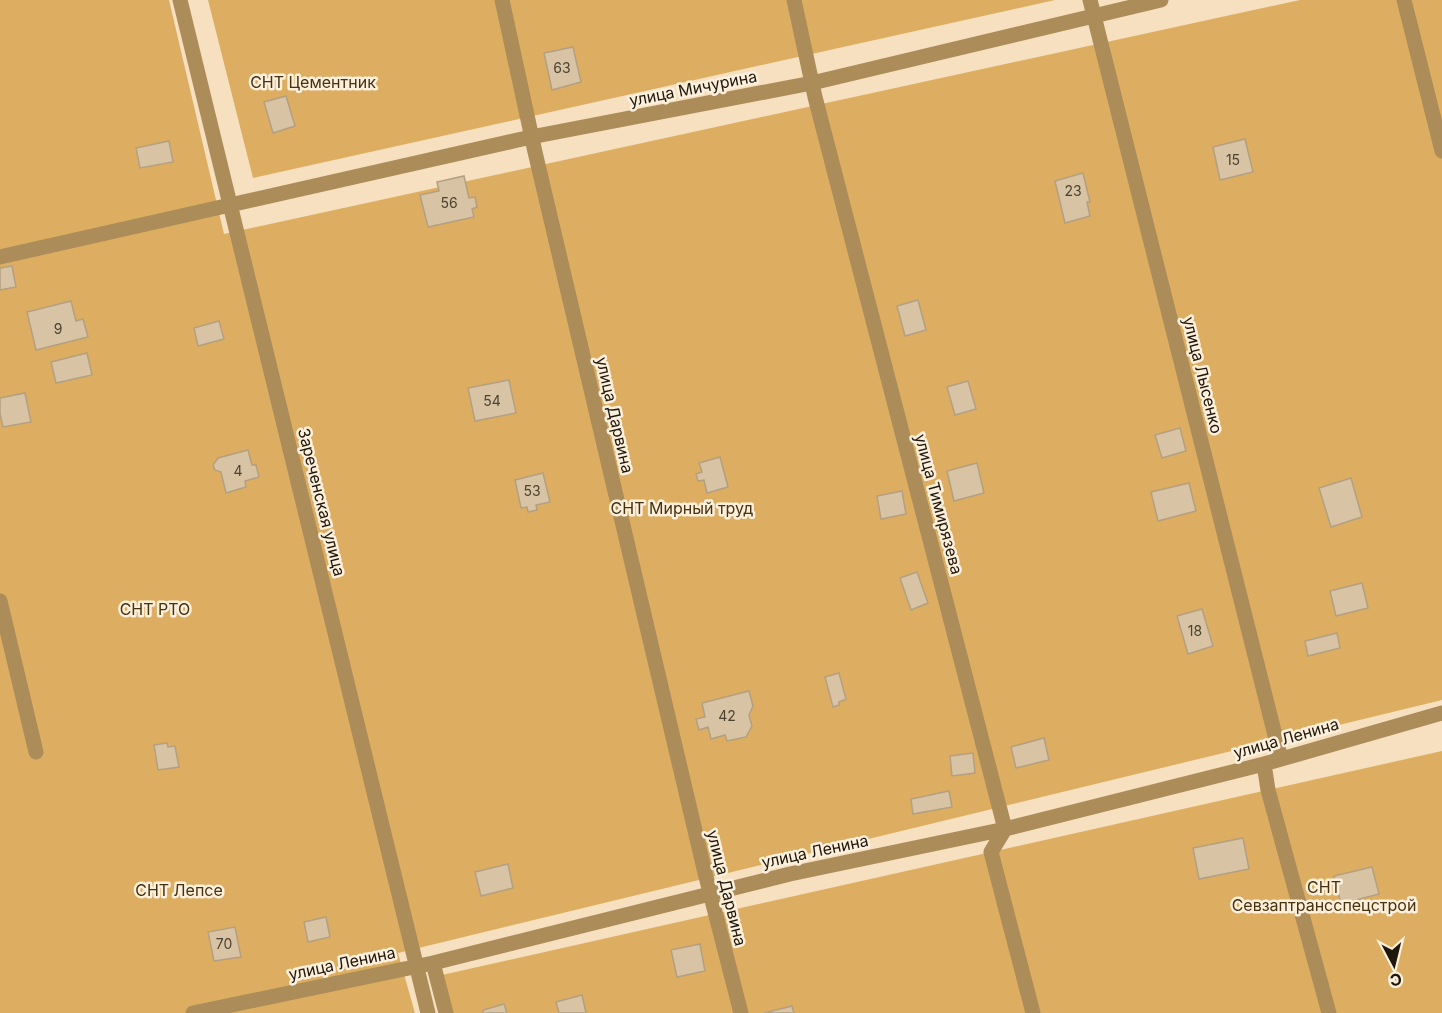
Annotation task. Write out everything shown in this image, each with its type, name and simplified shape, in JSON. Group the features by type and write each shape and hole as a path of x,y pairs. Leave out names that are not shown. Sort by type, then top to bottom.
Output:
{"street":[{"name":"Зареченская улица","path":"180,0 428,1013"},
{"name":"улица Дарвина","path":"502,0 531,137 710,894 741,1013"},
{"name":"улица Тимирязева","path":"794,0 812,83 1005,829"},
{"name":"улица Мичурина","path":"0,257 531,137 812,83 1091,7 1161,0"},
{"path":"1404,0 1442,152"},
{"name":"улица Лысенко","path":"1091,7 1281,759"},
{"path":"0,601 36,752"},
{"name":"улица Ленина","path":"192,1013 432,963 790,874 1005,829 1264,764 1442,713"},
{"path":"1264,764 1268,790 1329,1013"},
{"path":"1005,829 991,852 1033,1013"},
{"path":"432,963 446,1013"}],"green space":[{"name":"СНТ Мирный труд","path":"0,0 169,0 224,234 1300,0 1442,0 1442,700 398,953 415,1013 0,1013"},
{"name":"СНТ Цементник","path":"208,0 1055,0 253,178"},
{"name":"СНТ Севзаптрансспецстрой","path":"1442,751 1442,1013 452,1013 442,975"}],"building":[{"path":"573,47 581,82 552,90 544,53"},
{"path":"286,96 295,126 273,133 264,102"},
{"path":"1245,139 1253,172 1220,180 1213,147"},
{"path":"169,141 173,162 140,168 136,148"},
{"path":"1083,173 1090,202 1087,202 1090,216 1065,223 1055,181"},
{"path":"464,176 469,198 475,197 477,207 472,209 474,217 428,227 420,195 439,191 437,182"},
{"path":"12,266 16,287 0,290 0,268"},
{"path":"918,300 926,330 905,336 897,306"},
{"path":"71,301 76,321 83,319 88,337 36,350 27,312"},
{"path":"219,321 224,339 198,346 194,328"},
{"path":"87,353 92,375 56,383 51,362"},
{"path":"509,380 516,413 475,421 468,388"},
{"path":"968,381 976,409 955,415 947,387"},
{"path":"25,393 31,422 3,427 0,398"},
{"path":"1180,428 1186,451 1162,458 1155,435"},
{"path":"248,450 252,465 256,465 259,477 245,481 246,487 226,493 221,472 215,470 213,465 218,458"},
{"path":"720,457 728,487 707,493 704,480 698,481 696,474 702,472 699,463"},
{"path":"977,463 984,493 954,501 947,471"},
{"path":"543,473 550,502 536,505 537,510 528,512 527,507 521,508 515,480"},
{"path":"1351,478 1362,517 1331,527 1319,488"},
{"path":"1189,483 1196,511 1158,521 1151,492"},
{"path":"902,491 906,514 881,519 877,496"},
{"path":"917,572 928,603 911,610 900,578"},
{"path":"1362,583 1368,608 1336,616 1330,591"},
{"path":"1202,609 1213,646 1188,654 1177,616"},
{"path":"1337,633 1340,648 1308,656 1305,641"},
{"path":"839,673 846,699 833,707 825,677"},
{"path":"749,691 753,706 749,715 752,726 746,737 727,741 725,735 711,739 708,727 699,730 696,719 705,717 702,703"},
{"path":"1044,738 1049,760 1016,768 1011,747"},
{"path":"167,743 168,747 175,746 179,767 158,770 154,745"},
{"path":"973,753 975,773 952,776 950,756"},
{"path":"949,791 952,807 913,814 911,799"},
{"path":"1243,838 1249,869 1199,879 1193,848"},
{"path":"508,864 513,888 481,896 475,872"},
{"path":"1372,867 1379,894 1341,904 1334,876"},
{"path":"326,917 330,937 308,942 304,922"},
{"path":"235,927 241,957 214,961 208,932"},
{"path":"700,944 705,971 677,977 671,950"},
{"path":"582,995 586,1013 559,1013 556,1002"},
{"path":"504,1004 507,1013 483,1013 483,1010"},
{"path":"792,1006 794,1013 764,1013"}],"park label":[{"name":"СНТ РТО","path":"155,609"},
{"name":"СНТ Лепсе","path":"179,890"}]}
